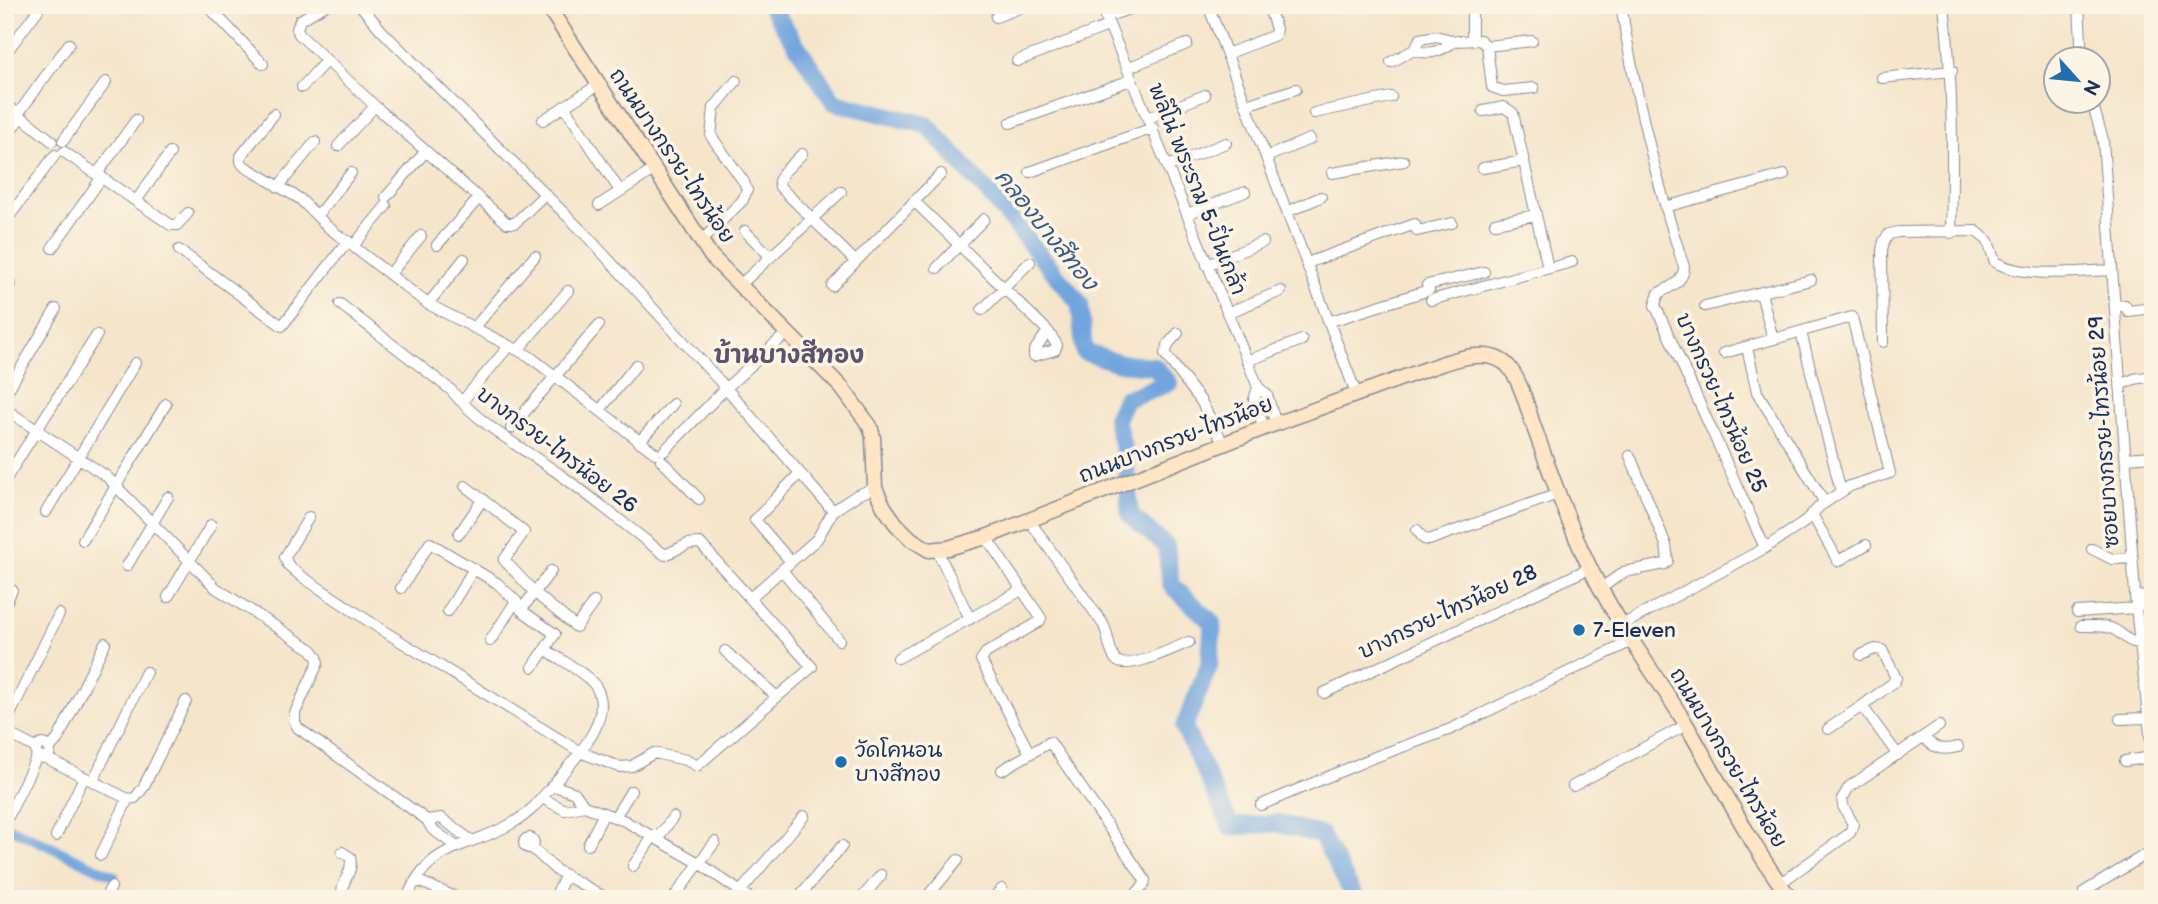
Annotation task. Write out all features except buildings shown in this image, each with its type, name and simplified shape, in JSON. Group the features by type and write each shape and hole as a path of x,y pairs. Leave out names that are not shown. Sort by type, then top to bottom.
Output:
{"main road":[{"name":"ถนนบางกรวย-ไทรน้อย","path":"547,5 710,256 842,388 870,426 873,437 875,488 884,507 896,524 929,550 986,537 1356,393 1446,362 1494,356 1508,366 1518,385 1558,494 1590,568 1779,884 1791,899"}],"street":[{"path":"207,5 263,64"},
{"path":"326,5 307,10 300,20 297,29 299,34 479,198 511,224 545,194"},
{"path":"360,5 382,31 585,234 726,388 833,511"},
{"path":"996,17 1027,5"},
{"name":"พลีโน่ พระราม 5-ปิ่นเกล้า","path":"1101,5 1258,387 1267,395 1270,426"},
{"path":"1017,61 1142,5"},
{"path":"1208,5 1356,393"},
{"path":"1227,54 1275,35 1276,29 1268,5"},
{"path":"1472,5 1472,39"},
{"name":"บางกรวย-ไทรน้อย 25","path":"1621,5 1637,100 1684,267 1680,281 1659,293 1655,305 1765,548"},
{"path":"1944,5 1954,134 1951,233"},
{"path":"2079,5 2081,46"},
{"path":"5,54 38,10"},
{"path":"1391,62 1413,50 1420,39 1436,36 1455,41 1480,40 1487,46 1492,87 1503,91 1534,88"},
{"path":"1413,50 1423,53 1437,52 1455,41"},
{"path":"1487,46 1532,41"},
{"path":"5,137 69,44"},
{"path":"1127,68 1188,44"},
{"path":"302,87 326,61"},
{"path":"1882,78 1951,71"},
{"path":"1010,123 1131,80"},
{"path":"701,241 743,200 747,190 711,136 714,108 736,81"},
{"path":"5,222 61,149 106,82"},
{"path":"543,120 598,85"},
{"path":"1246,105 1296,89"},
{"path":"1030,172 1151,123 1205,95"},
{"path":"1314,113 1391,97"},
{"path":"5,104 52,141 49,149 61,149 171,225 177,225 188,213"},
{"path":"338,146 375,106"},
{"path":"564,106 620,191"},
{"path":"1483,111 1504,107 1513,113 1548,268"},
{"path":"274,114 240,159 244,166 300,198 317,216 428,303 514,347 556,376 639,442 660,454 699,499"},
{"name":"ซอยบางกรวย-ไทรน้อย 29","path":"2096,116 2103,140 2136,603 2152,759"},
{"path":"52,248 136,120"},
{"path":"1266,157 1310,139"},
{"path":"278,187 315,142"},
{"path":"1168,166 1226,143"},
{"path":"179,250 282,326 426,151"},
{"path":"136,201 170,153"},
{"path":"802,154 783,173 779,181 780,187 855,261"},
{"path":"1332,173 1404,161"},
{"path":"1483,168 1524,161"},
{"path":"599,205 655,169"},
{"path":"317,216 351,173"},
{"path":"832,286 941,174"},
{"path":"1665,207 1784,175"},
{"path":"740,285 841,192"},
{"path":"1187,214 1245,192"},
{"path":"1287,212 1321,197"},
{"path":"437,245 479,198"},
{"path":"914,201 1048,331"},
{"path":"1495,223 1536,215"},
{"path":"937,268 984,219"},
{"path":"1307,263 1416,228 1452,223"},
{"path":"745,231 771,257"},
{"path":"1883,342 1884,241 1889,234 1976,231 1988,242 1995,262 2004,268 2027,272 2112,270"},
{"path":"390,274 421,236"},
{"path":"1207,264 1263,242"},
{"path":"474,328 535,257"},
{"path":"428,303 464,259"},
{"path":"982,310 1030,262"},
{"path":"1429,291 1572,262"},
{"path":"1328,322 1483,272"},
{"path":"1705,306 1811,281"},
{"path":"466,397 568,291"},
{"path":"1227,313 1281,291"},
{"path":"1761,293 1773,340"},
{"name":"บางกรวย-ไทรน้อย 26","path":"340,304 451,390 460,402 665,555 688,544 700,543 812,667 777,697"},
{"path":"2115,307 2125,305 2128,311 2153,308"},
{"path":"5,395 56,309"},
{"path":"1622,625 1765,548 1802,524 1825,503 1850,486 1890,473 1852,317 1724,354"},
{"path":"511,428 599,325"},
{"path":"1178,332 1169,342 1165,354 1201,401 1224,444"},
{"path":"1801,332 1841,492"},
{"path":"660,454 726,388 788,333"},
{"path":"5,480 97,335"},
{"path":"1247,361 1302,340"},
{"path":"1746,347 1757,391 1825,503"},
{"path":"46,512 135,363"},
{"path":"600,410 636,365"},
{"path":"2120,385 2134,379 2153,376"},
{"path":"83,540 166,404"},
{"path":"639,442 673,404"},
{"path":"5,409 79,456 117,486 216,588 313,650 317,657 316,670 295,713 295,722 299,728 427,820 432,829 457,847"},
{"path":"1601,588 1624,572 1665,564 1668,561 1666,545 1630,456"},
{"path":"2126,458 2153,456"},
{"path":"791,562 755,520 800,473"},
{"path":"465,486 524,532 504,561 535,593 576,627 594,602"},
{"path":"750,598 817,539 833,511 857,495 875,488"},
{"path":"1417,530 1424,540 1429,540 1558,494"},
{"path":"127,566 168,497"},
{"path":"459,534 483,499"},
{"path":"1812,514 1838,561 1866,545"},
{"path":"309,517 288,549 285,561 288,565 382,630 582,753 620,766 632,766 654,752 686,760 697,766 777,697 724,651"},
{"path":"1029,520 1103,624 1115,659 1119,663 1135,663 1189,642"},
{"path":"169,597 211,525"},
{"path":"986,537 1041,618 1039,622 986,653 981,660 1029,752"},
{"path":"401,588 430,543 496,583 555,634 533,667"},
{"path":"2092,549 2112,559 2133,558"},
{"path":"937,550 970,619"},
{"name":"บางกรวย-ไทรน้อย 28","path":"1324,693 1590,568"},
{"path":"448,611 473,570"},
{"path":"782,570 839,640"},
{"path":"490,640 519,605 535,593 551,571"},
{"path":"5,605 12,590"},
{"path":"898,658 1018,592"},
{"path":"2077,612 2136,603 2153,597"},
{"path":"2136,603 2153,605"},
{"path":"5,725 59,614"},
{"path":"2081,626 2117,630 2127,641 2153,635"},
{"path":"1261,804 1451,729 1632,641"},
{"path":"9,816 42,753 58,739 105,643"},
{"path":"407,899 423,868 439,855 514,823 542,798 582,753 595,729 601,707 598,690 592,681 545,649"},
{"path":"1828,729 1896,678 1882,650 1875,649 1861,655"},
{"path":"56,836 146,672"},
{"path":"5,732 88,779 128,799 135,798 140,794 186,701"},
{"path":"1862,706 1898,755"},
{"path":"2120,719 2147,718"},
{"path":"1573,786 1686,725"},
{"path":"1779,884 1850,834 1853,824 1842,799 1849,787 1939,726"},
{"path":"1923,737 1944,751 1958,747"},
{"path":"1002,770 1050,742 1145,880 1144,886 1132,899"},
{"path":"2125,761 2152,759"},
{"path":"552,785 575,793 583,806"},
{"path":"615,817 631,792"},
{"path":"542,798 565,810 583,806 615,817 656,837 699,863 736,895 751,899"},
{"path":"102,855 128,799"},
{"path":"589,845 604,813"},
{"path":"736,895 804,816"},
{"path":"633,866 673,817"},
{"path":"427,820 441,818 472,841"},
{"path":"514,823 529,843 556,870 608,899"},
{"path":"675,896 715,842"},
{"path":"797,899 842,846"},
{"path":"2084,892 2153,850"},
{"path":"342,852 350,857 352,866 342,893 352,899"},
{"path":"925,899 958,860"},
{"path":"554,899 566,875"},
{"path":"861,899 881,875"},
{"path":"416,880 460,899"},
{"path":"106,899 111,887"},
{"path":"992,899 1002,889"}],"waterway":[{"name":"คลองบางสีทอง","path":"770,5 834,102 927,125 998,204 1080,304 1084,352 1119,363 1154,366 1169,383 1125,399 1116,419 1125,455 1130,515 1166,546 1171,585 1213,623 1209,666 1184,727 1231,827 1277,823 1321,835 1356,899"},
{"path":"5,826 114,876"}],"place":[{"name":"7-Eleven","path":"1579,630"},
{"name":"วัดโคนอน บางสีทอง","path":"841,762"}],"district":[{"name":"บ้านบางสีทอง","path":"789,355"}]}
